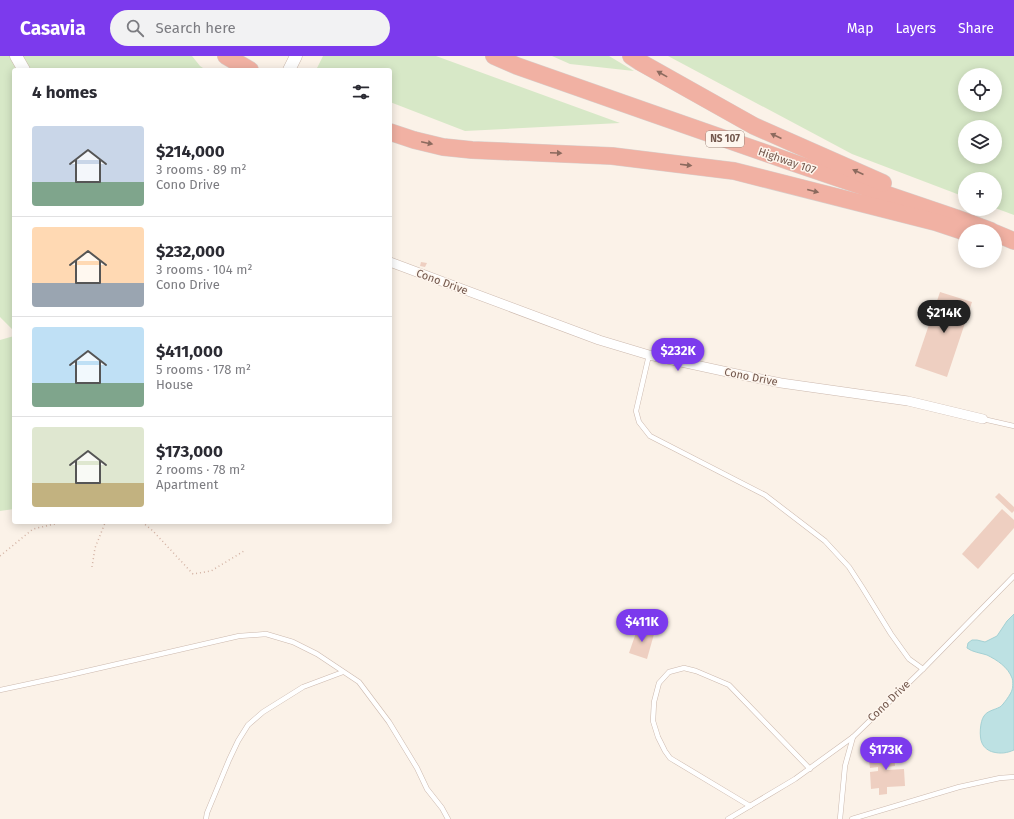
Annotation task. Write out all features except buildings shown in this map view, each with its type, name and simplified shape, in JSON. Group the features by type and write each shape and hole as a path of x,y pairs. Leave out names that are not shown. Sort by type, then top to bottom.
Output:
{"highway":[{"path":"226,56 247,68"},
{"name":"Highway 107","path":"494,56 517,66 794,163 958,224"},
{"path":"631,56 754,126 894,188 959,224"},
{"path":"392,133 443,147 472,150 612,156 734,171 934,222 958,225"},
{"path":"1002,236 1014,241"},
{"path":"1002,243 1014,247"}],"street":[{"path":"16,56 23,68"},
{"path":"290,68 296,56"},
{"name":"Cono Drive","path":"392,265 598,340 648,355 732,374 781,383 908,401 983,419"}],"lane":[{"path":"648,355 636,411 639,422 650,436 765,495 825,541 849,567 908,659 923,669"},
{"path":"983,419 1014,426"},
{"name":"Cono Drive","path":"728,819 795,779 852,737 923,669 1014,576"},
{"path":"0,695 2,689 61,678 239,636 266,634 293,642 318,654 358,682 388,722 417,768 427,789 442,808 448,819"},
{"path":"750,806 670,758 664,751 653,721 654,702 659,683 670,672 684,668 696,671 729,685 810,769"},
{"path":"206,819 207,813 229,760 248,725 263,712 303,687 343,672"},
{"path":"840,819 845,766 852,737"},
{"path":"852,819 959,787 1000,778 1014,777"}],"path":[{"path":"0,556 33,529 54,524"},
{"path":"92,567 95,548 104,524"},
{"path":"144,524 153,531 193,574 211,571 244,551"}],"green space":[{"path":"0,56 192,56 203,68 12,68 12,329 0,317"},
{"path":"323,56 436,56 620,123 465,131 392,103 392,68 317,68"},
{"path":"552,56 609,56 634,71 570,64"},
{"path":"668,56 1014,56 1014,215 1002,211 1002,172 958,172 958,194 852,154"},
{"path":"12,337 12,509 0,511 0,340"}],"water":[{"path":"1014,614 1014,750 999,753 990,751 983,745 980,737 981,725 985,714 1000,707 1009,697 1013,684 1012,679 1008,670 998,662 987,655 967,648 968,643 972,640 985,642 997,636 1007,621"}]}
